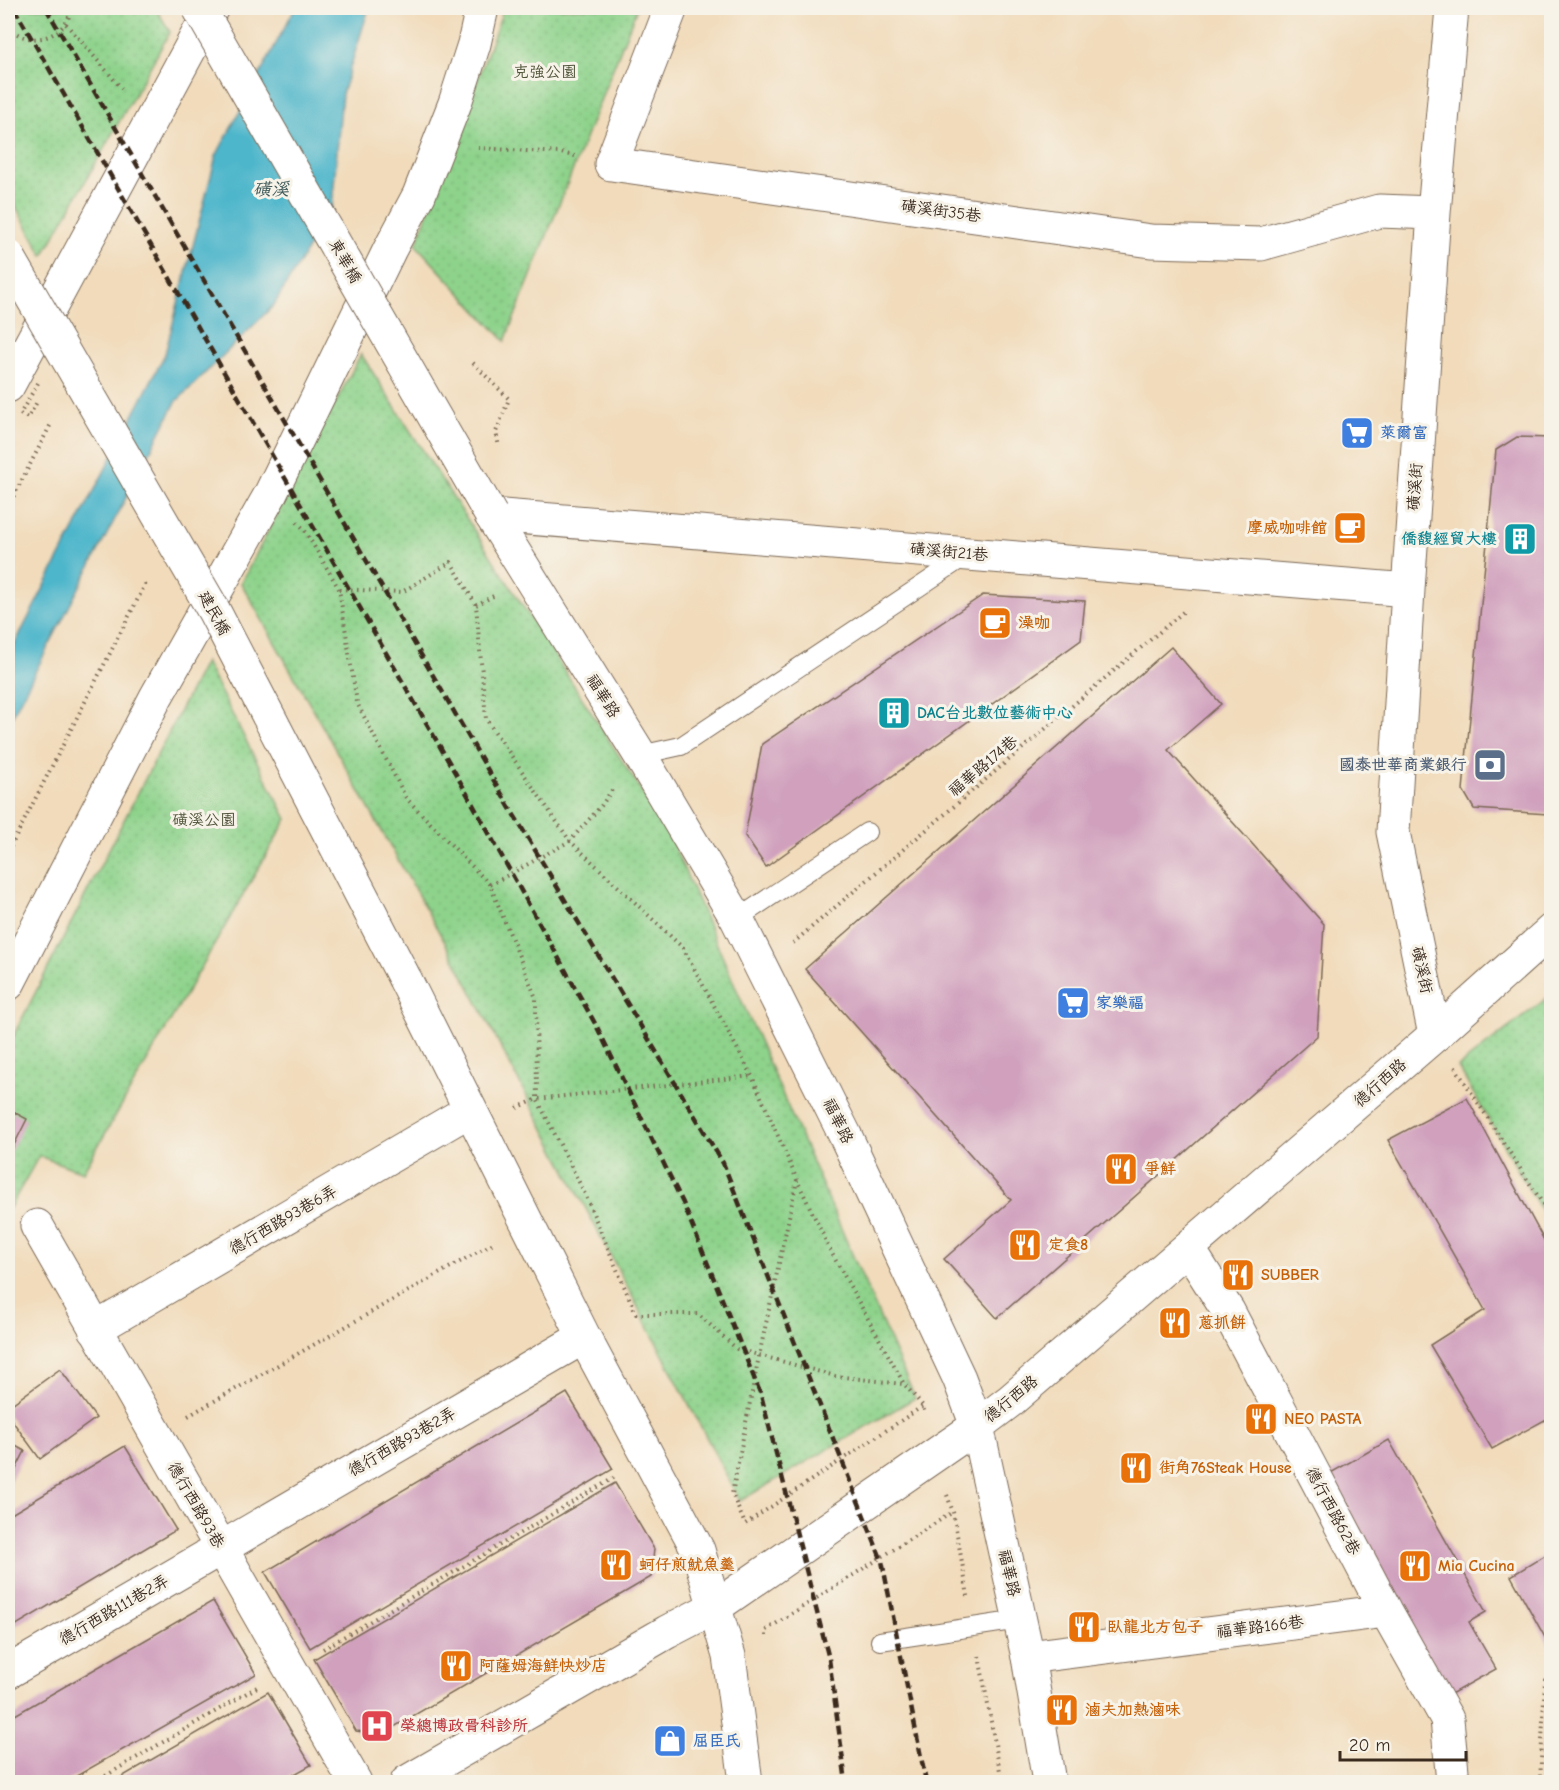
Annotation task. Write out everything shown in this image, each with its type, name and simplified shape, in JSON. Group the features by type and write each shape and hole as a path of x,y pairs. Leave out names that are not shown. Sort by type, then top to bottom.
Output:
{"street":[{"name":"東華橋","path":"199,8 491,515"},
{"path":"8,386 212,8"},
{"path":"8,984 156,697 270,495 390,249 419,195 455,103 474,44 482,8"},
{"path":"611,164 671,8"},
{"name":"磺溪街","path":"1435,1035 1394,832 1434,213 1452,8"},
{"name":"磺溪街35巷","path":"611,164 1151,241 1261,244 1379,211 1434,213"},
{"name":"建民橋","path":"8,256 214,611 405,978 470,1110"},
{"name":"磺溪街21巷","path":"491,515 1408,590"},
{"name":"福華路","path":"491,515 640,754 736,919 845,1135 954,1367 977,1426 1028,1657 1048,1782"},
{"name":"德行西路","path":"407,1782 667,1632 715,1607 977,1426 1010,1401 1435,1035 1551,930"},
{"path":"470,1110 584,1337 698,1550 729,1656 746,1782"},
{"name":"德行西路93巷6弄","path":"95,1329 470,1110"},
{"name":"德行西路93巷","path":"37,1226 355,1782"},
{"name":"德行西路62巷","path":"1188,1248 1228,1311 1386,1611 1447,1719 1453,1782"},
{"name":"德行西路93巷2弄","path":"221,1548 584,1337"},
{"name":"德行西路111巷2弄","path":"8,1672 221,1548"},
{"name":"福華路166巷","path":"1028,1657 1386,1611"}],"lane":[{"path":"640,754 681,746 969,554"},
{"path":"736,919 867,832"},
{"path":"880,1641 1019,1620"}],"path":[{"path":"8,26 24,38 40,39 54,34 66,24 73,8"},
{"path":"66,24 150,122"},
{"path":"478,148 561,153 611,164"},
{"path":"473,363 509,399 496,432 499,450"},
{"path":"39,400 28,418 20,414 41,378"},
{"path":"8,507 51,424"},
{"path":"296,520 304,529 339,588 357,703 406,798 490,885 536,998 537,1099 584,1192 636,1314 698,1314 737,1349 835,1376 904,1384"},
{"path":"339,588 402,592 451,562 476,605 486,719 570,841 683,948 752,1076 830,1250 904,1384 923,1406 745,1524 732,1494 797,1180"},
{"name":"福華路174巷","path":"762,969 1204,594 1205,573"},
{"path":"8,852 146,582"},
{"path":"476,605 505,590"},
{"path":"490,885 570,841 601,806 617,782"},
{"path":"1435,1035 1551,1218"},
{"path":"517,1108 537,1099 752,1076"},
{"path":"155,1434 527,1224"},
{"path":"95,1782 648,1458"},
{"path":"767,1642 766,1630 953,1512"},
{"path":"1540,1782 1545,1680 1551,1677"}],"green space":[{"path":"8,8 156,8 170,32 43,256 8,192"},
{"name":"克強公園","path":"504,8 637,8 505,341 416,245"},
{"path":"361,354 668,832 915,1398 740,1501 456,962 241,583"},
{"name":"磺溪公園","path":"205,662 287,819 83,1172 39,1156 8,1211 8,1046"},
{"path":"1551,995 1551,1227 1458,1067"}],"water":[{"name":"磺溪","path":"295,8 369,8 342,94 332,208 274,305 176,402 8,724 8,657 165,354 216,156"}],"building":[{"name":"僑馥經貿大樓","path":"1517,437 1552,438 1552,810 1548,814 1474,809 1463,790 1496,450"},
{"name":"DAC台北數位藝術中心","path":"983,595 1085,601 1081,640 766,867 745,836 762,744"},
{"path":"1171,647 1221,704 1168,750 1324,924 1317,1036 997,1318 944,1259 1011,1200 805,969"},
{"path":"1467,1098 1552,1255 1552,1416 1492,1449 1430,1345 1485,1310 1388,1140"},
{"path":"8,1109 27,1119 8,1157"},
{"path":"60,1369 96,1418 40,1459 8,1415 8,1407"},
{"path":"567,1393 613,1469 310,1648 265,1572"},
{"path":"1389,1440 1486,1612 1469,1622 1496,1669 1440,1700 1318,1480"},
{"path":"8,1442 25,1451 8,1485"},
{"path":"125,1446 176,1530 8,1630 8,1516"},
{"path":"615,1483 654,1549 651,1577 382,1734 356,1731 314,1659"},
{"path":"1552,1551 1552,1650 1511,1576"},
{"path":"213,1601 256,1674 66,1782 8,1782 8,1719"},
{"path":"268,1692 311,1765 280,1782 113,1782"}],"railway":[{"path":"14,8 461,783 597,1027 683,1203 761,1395 829,1659 846,1782"},
{"path":"46,8 511,810 723,1163 882,1561 926,1782"}],"place":[{"name":"萊爾富","path":"1357,433"},
{"name":"摩威咖啡館","path":"1350,528"},
{"name":"僑馥經貿大樓","path":"1520,539"},
{"name":"澡咖","path":"995,623"},
{"name":"DAC台北數位藝術中心","path":"894,713"},
{"name":"國泰世華商業銀行","path":"1490,765"},
{"name":"家樂福","path":"1073,1003"},
{"name":"爭鮮","path":"1121,1169"},
{"name":"定食8","path":"1025,1245"},
{"name":"SUBBER","path":"1238,1275"},
{"name":"蔥抓餅","path":"1175,1323"},
{"name":"NEO PASTA","path":"1261,1419"},
{"name":"街角76Steak House","path":"1136,1468"},
{"name":"蚵仔煎魷魚羹","path":"616,1565"},
{"name":"Mia Cucina","path":"1415,1566"},
{"name":"臥龍北方包子","path":"1084,1627"},
{"name":"阿薩姆海鮮快炒店","path":"456,1666"},
{"name":"滷夫加熱滷味","path":"1062,1710"},
{"name":"榮總博政骨科診所","path":"377,1726"},
{"name":"屈臣氏","path":"670,1741"}]}
